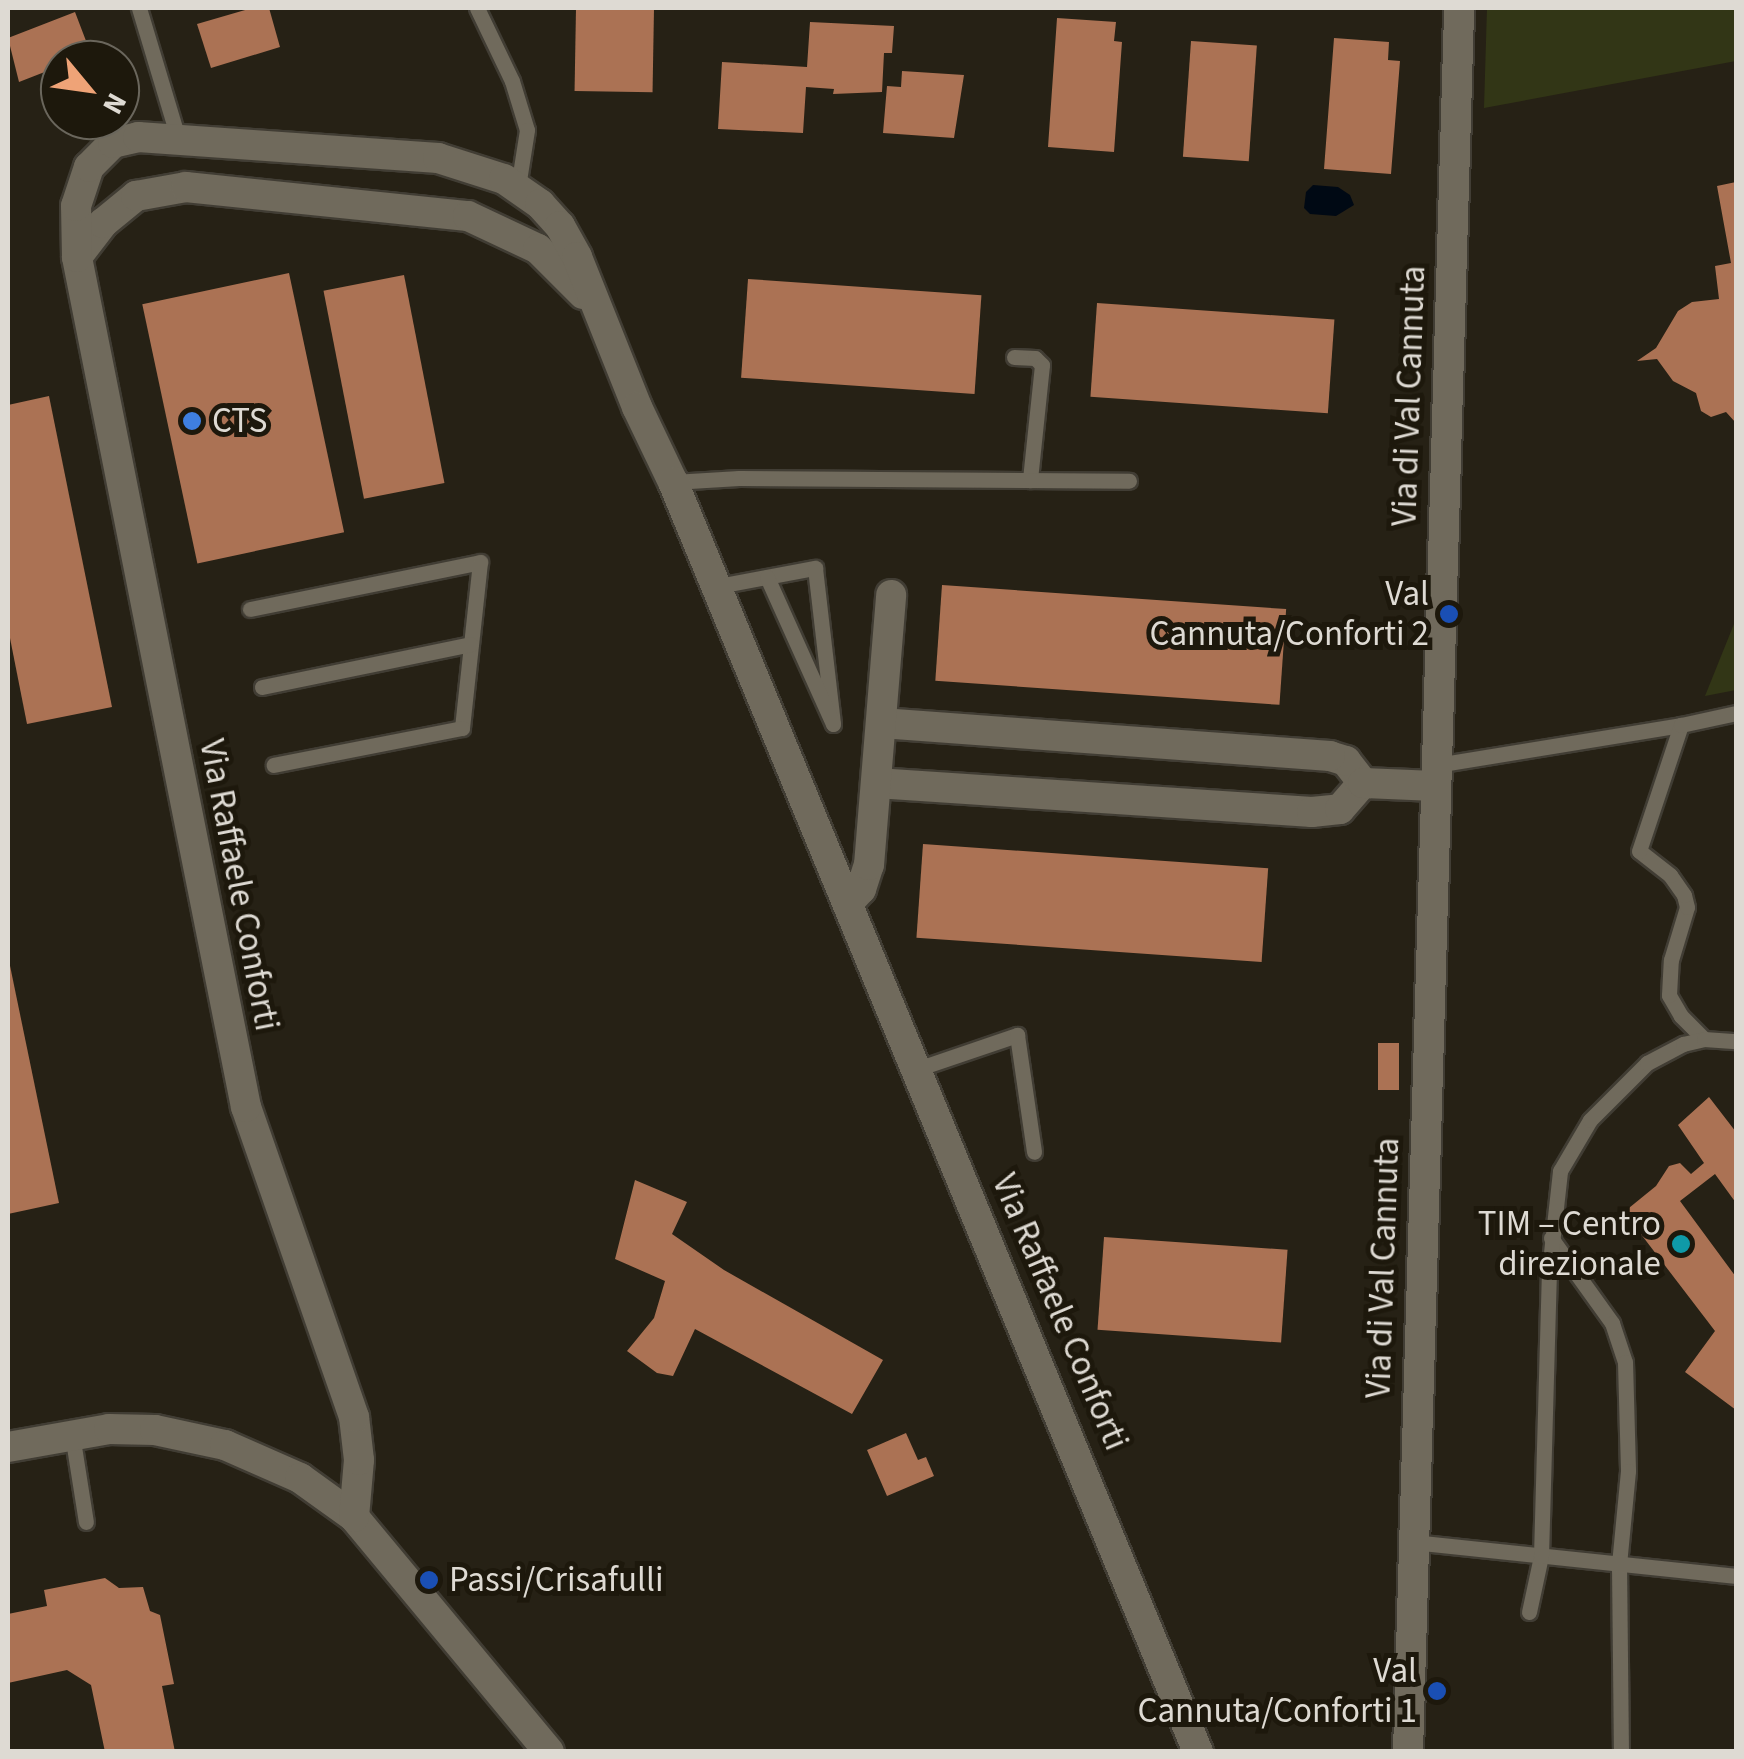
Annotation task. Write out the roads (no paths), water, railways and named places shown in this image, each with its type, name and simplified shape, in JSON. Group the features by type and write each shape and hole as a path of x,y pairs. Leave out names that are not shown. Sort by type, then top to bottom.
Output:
{"street":[{"name":"Via di Val Cannuta","path":"1408,1752 1459,8"},
{"name":"Via Raffaele Conforti","path":"354,1517 359,1460 354,1418 246,1107 77,257 76,206 81,185 100,154 124,139 178,138 418,155 490,172 518,187 551,214 569,241 917,1068 1198,1752"},
{"name":"Via Raffaele Conforti","path":"77,257 123,204 136,196 171,187 440,210 494,224 538,249 565,272 601,322"},
{"path":"848,903 866,877 891,595"},
{"path":"881,723 1330,756 1346,762 1363,783"},
{"path":"1363,783 1436,775"},
{"path":"876,783 1312,812 1340,808 1351,801 1363,783"},
{"path":"8,1447 72,1434 144,1430 225,1445 300,1478 354,1517 549,1752"}],"lane":[{"path":"139,8 178,138"},
{"path":"477,8 512,81 527,130 518,187"},
{"path":"1014,357 1034,358 1042,365 1030,480"},
{"path":"673,482 739,478 1129,481"},
{"path":"250,609 480,562 462,728 274,765"},
{"path":"714,587 814,568 833,724 767,577"},
{"path":"262,686 471,644"},
{"path":"1436,775 1736,712"},
{"path":"1680,725 1639,851 1670,876 1684,895 1687,907 1671,960 1669,995 1681,1016 1704,1039"},
{"path":"917,1068 1017,1035 1034,1152"},
{"path":"1529,1612 1541,1556 1552,1238 1560,1171 1581,1131 1648,1063 1674,1048 1704,1039 1736,1041"},
{"path":"1552,1238 1612,1322 1623,1346 1628,1470 1619,1564 1621,1752"},
{"path":"72,1434 86,1522"},
{"path":"1412,1542 1736,1576"}],"place":[{"name":"CTS","path":"192,421"},
{"name":"Val Cannuta/Conforti 2","path":"1449,614"},
{"name":"TIM – Centro direzionale","path":"1681,1244"},
{"name":"Passi/Crisafulli","path":"429,1580"},
{"name":"Val Cannuta/Conforti 1","path":"1437,1691"}]}
